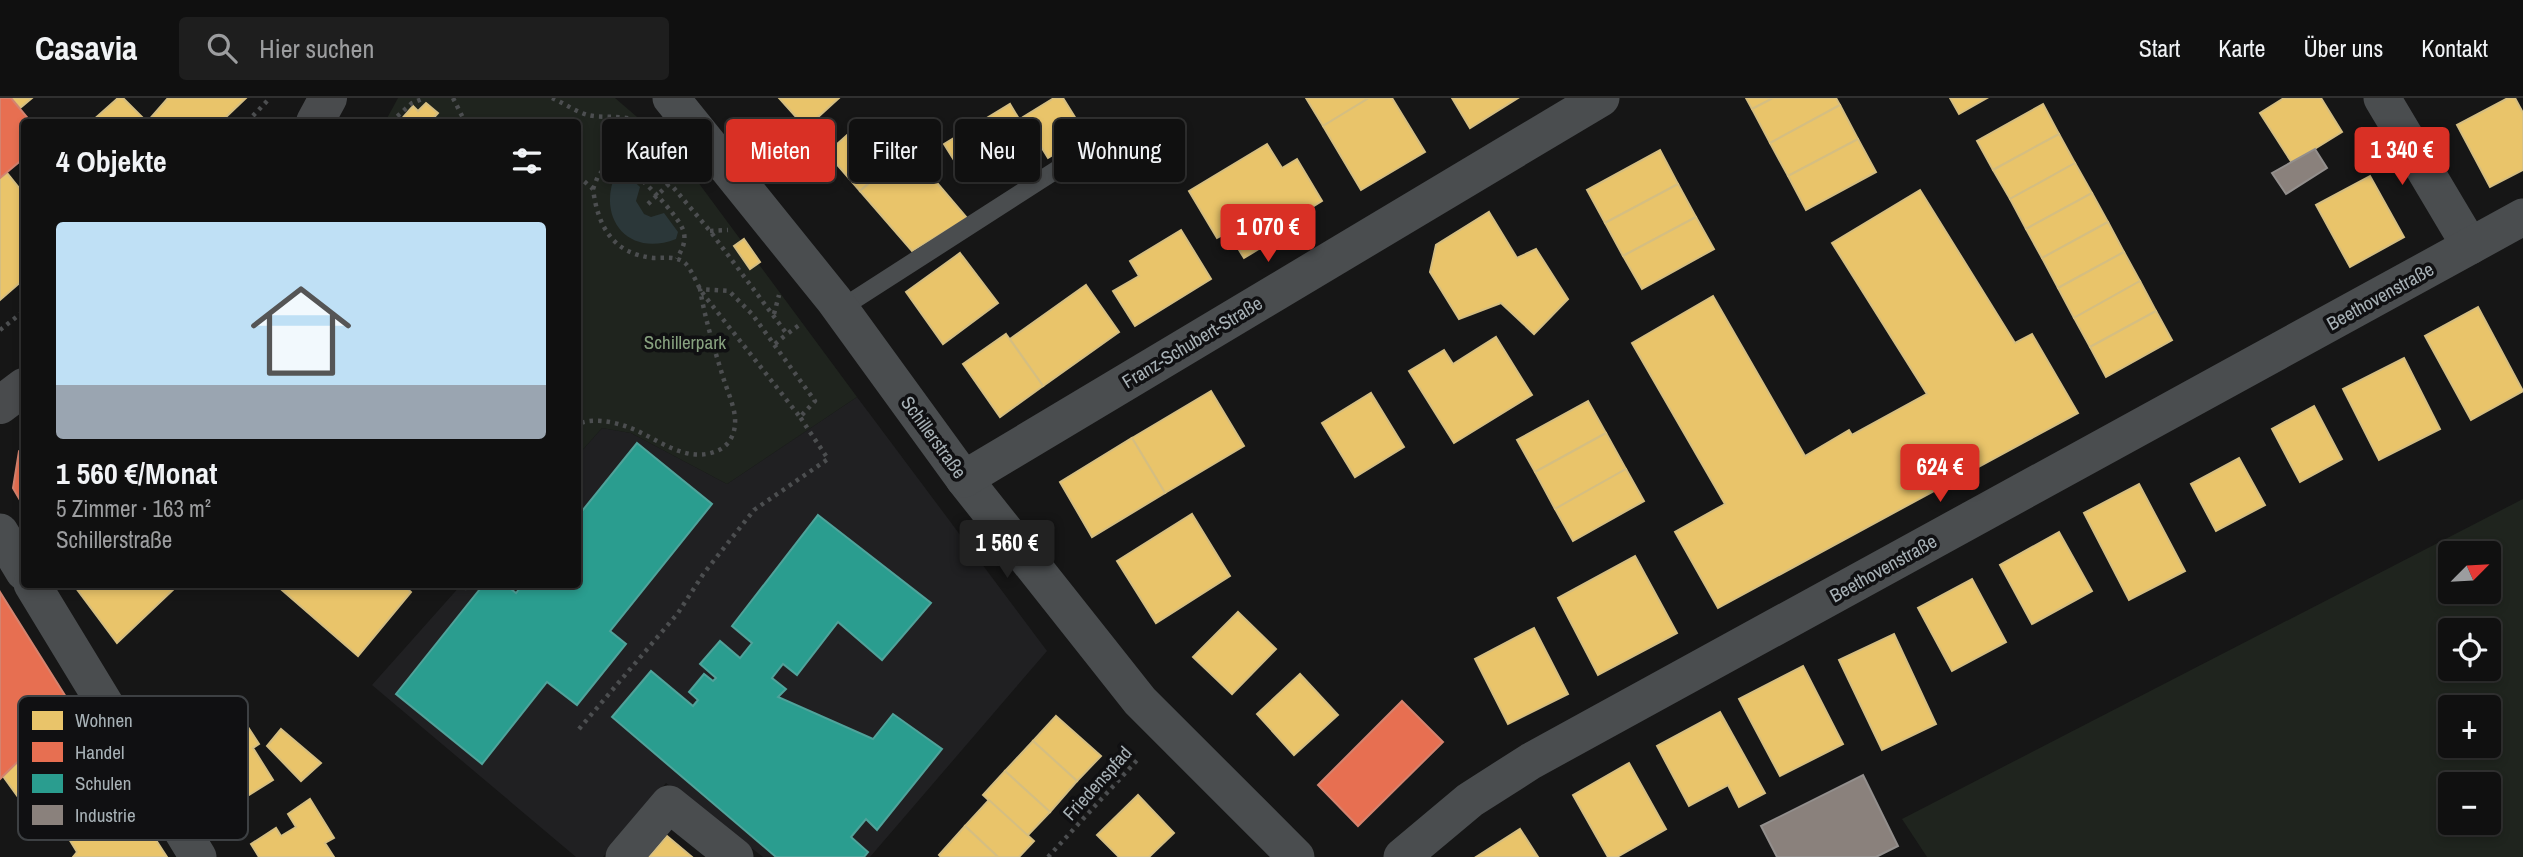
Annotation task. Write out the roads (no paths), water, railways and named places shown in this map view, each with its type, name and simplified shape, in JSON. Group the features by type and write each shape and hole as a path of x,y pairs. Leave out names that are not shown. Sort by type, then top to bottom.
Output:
{"main road":[{"path":"318,119 328,98"},
{"path":"0,405 21,389"}],"street":[{"name":"Schillerstraße","path":"671,98 825,313 964,479 1140,701 1296,857"},
{"name":"Franz-Schubert-Straße","path":"964,479 1601,98"},
{"path":"2382,98 2470,246"},
{"name":"Beethovenstraße","path":"1402,857 1470,800 1531,761 2523,217"},
{"path":"0,532 21,567"},
{"path":"34,588 100,696"},
{"path":"624,857 668,804 735,857"},
{"path":"188,840 198,857"}],"lane":[{"path":"825,313 1054,171"}],"park label":[{"name":"Schillerpark","path":"685,342"}]}
